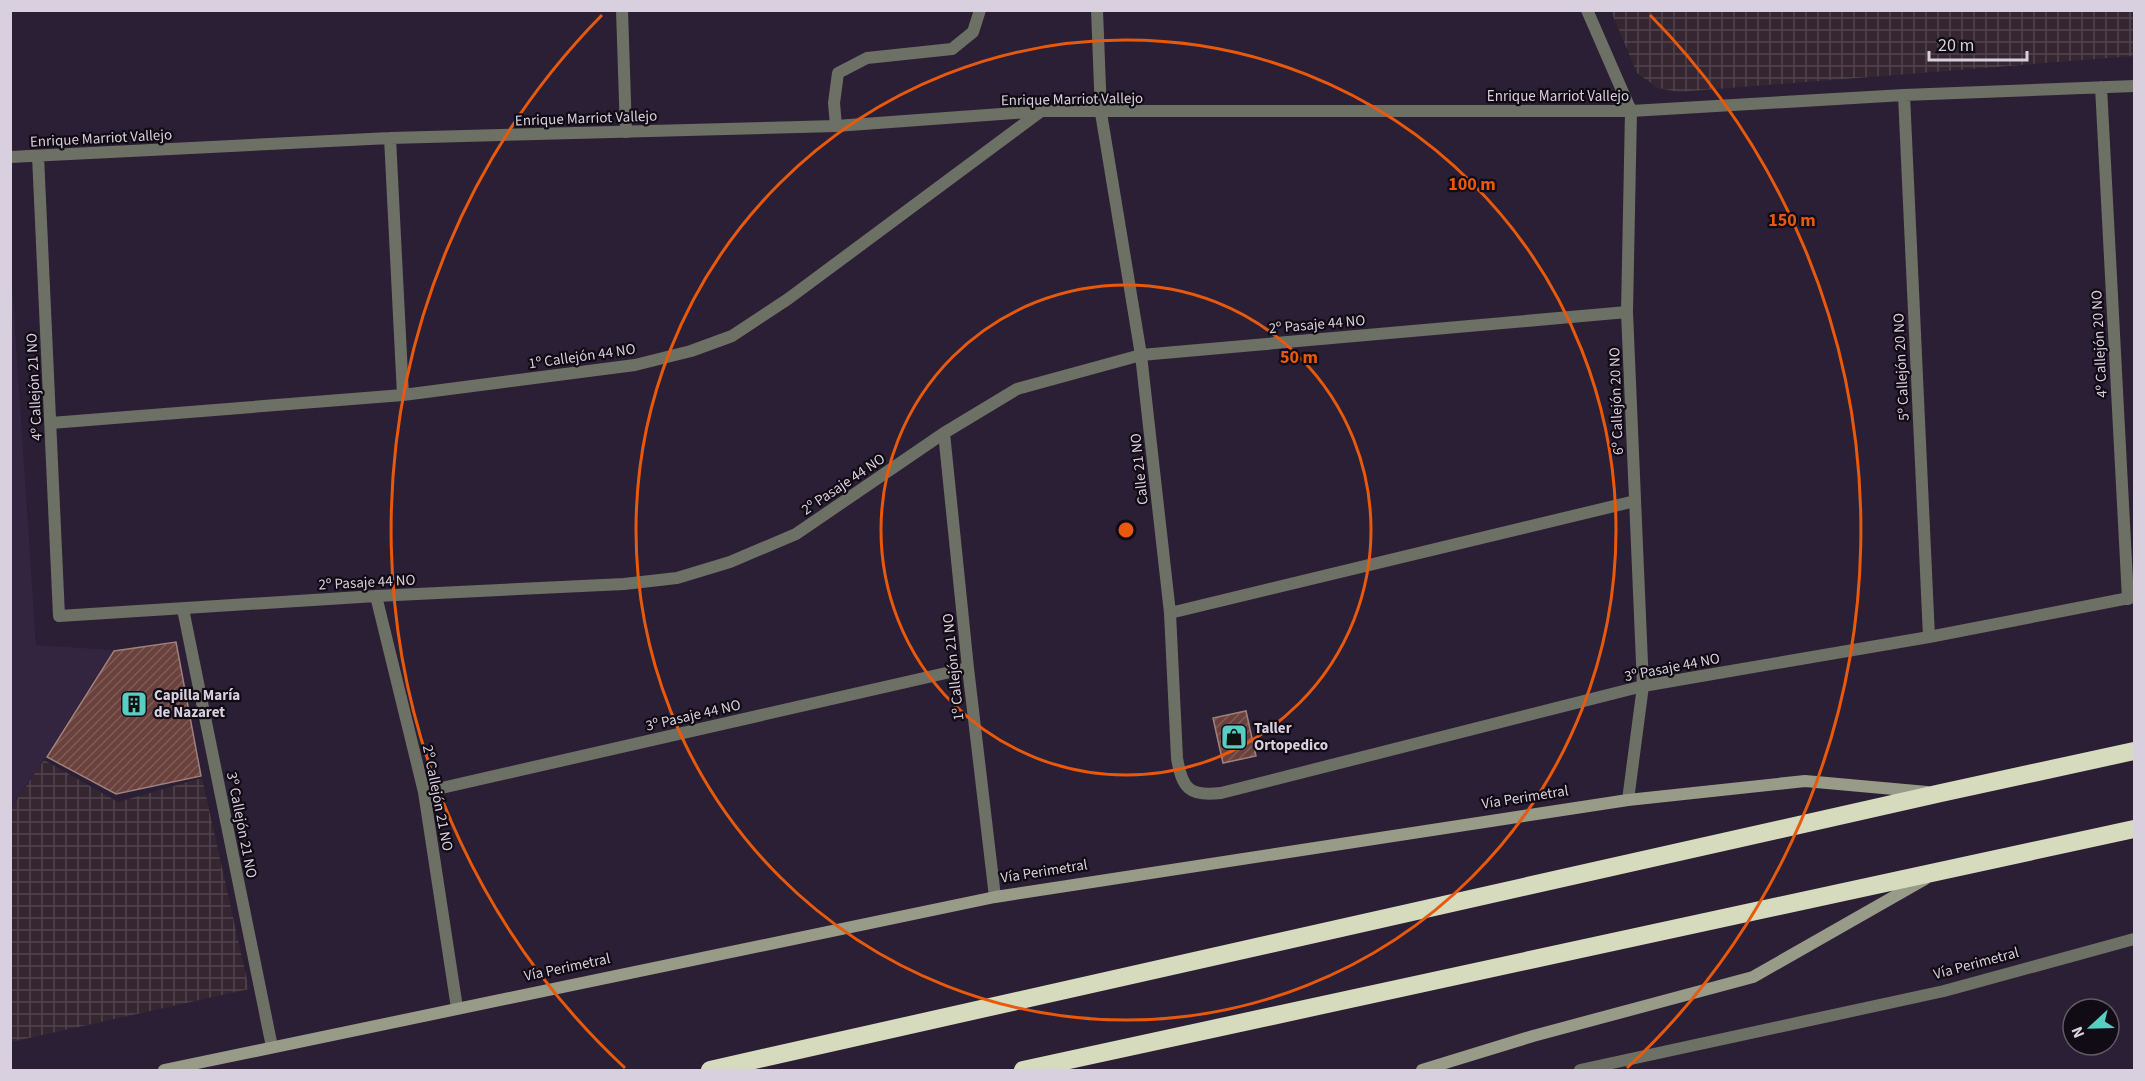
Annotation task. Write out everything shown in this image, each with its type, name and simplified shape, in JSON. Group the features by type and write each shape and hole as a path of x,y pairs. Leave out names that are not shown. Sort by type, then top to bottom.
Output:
{"highway":[{"name":"Vía Perimetral","path":"710,1071 2134,751"},
{"path":"1023,1071 2134,829"}],"main road":[{"name":"Vía Perimetral","path":"164,1071 995,897 1628,800 1804,781 1941,793"},
{"path":"1422,1071 1533,1036 1753,977 1936,873"}],"street":[{"path":"622,10 626,132"},
{"path":"836,126 834,103 838,74 867,58 952,49 973,32 980,10"},
{"name":"Calle 21 NO","path":"1096,10 1101,113 1141,354 1170,613 1180,779 1191,791 1204,795 1221,793"},
{"name":"6º Callejón 20 NO","path":"1587,10 1631,111 1627,312 1643,686 1628,800"},
{"name":"Enrique Marriot Vallejo","path":"10,157 390,138 836,126 1042,111 1101,113 1631,111 1904,95 2134,86"},
{"name":"4º Callejón 20 NO","path":"2101,87 2131,598"},
{"name":"5º Callejón 20 NO","path":"1904,95 1929,637"},
{"name":"1º Callejón 44 NO","path":"51,423 403,395 635,365 691,351 732,336 788,299 1042,111"},
{"path":"390,138 403,395"},
{"name":"4º Callejón 21 NO","path":"38,156 59,616"},
{"name":"2º Pasaje 44 NO","path":"59,616 376,596 624,584 677,578 730,562 796,534 944,433 1017,389 1141,354 1627,312"},
{"name":"1º Callejón 21 NO","path":"944,433 968,668 995,897"},
{"path":"1170,613 1635,501"},
{"name":"2º Callejón 21 NO","path":"376,596 424,792 457,1008"},
{"name":"3º Pasaje 44 NO","path":"1221,793 1643,686 1929,637 2131,598"},
{"name":"3º Callejón 21 NO","path":"183,609 272,1047"},
{"name":"3º Pasaje 44 NO","path":"424,792 968,668"},
{"name":"Vía Perimetral","path":"1580,1071 1944,990 2134,939"}],"shaded area":[{"path":"1611,11 2134,11 2134,56 1679,92 1658,88 1637,73"},
{"path":"11,268 36,645 113,650 45,758 11,807"},
{"path":"44,760 118,802 202,778 249,989 11,1042 11,808"}],"building":[{"name":"Capilla María de Nazaret","path":"176,642 201,776 116,794 47,757 114,651"},
{"name":"Taller Ortopedico","path":"1246,711 1256,756 1223,763 1213,718"}],"place":[{"name":"Capilla María de Nazaret","path":"134,704"},
{"name":"Taller Ortopedico","path":"1234,737"}]}
